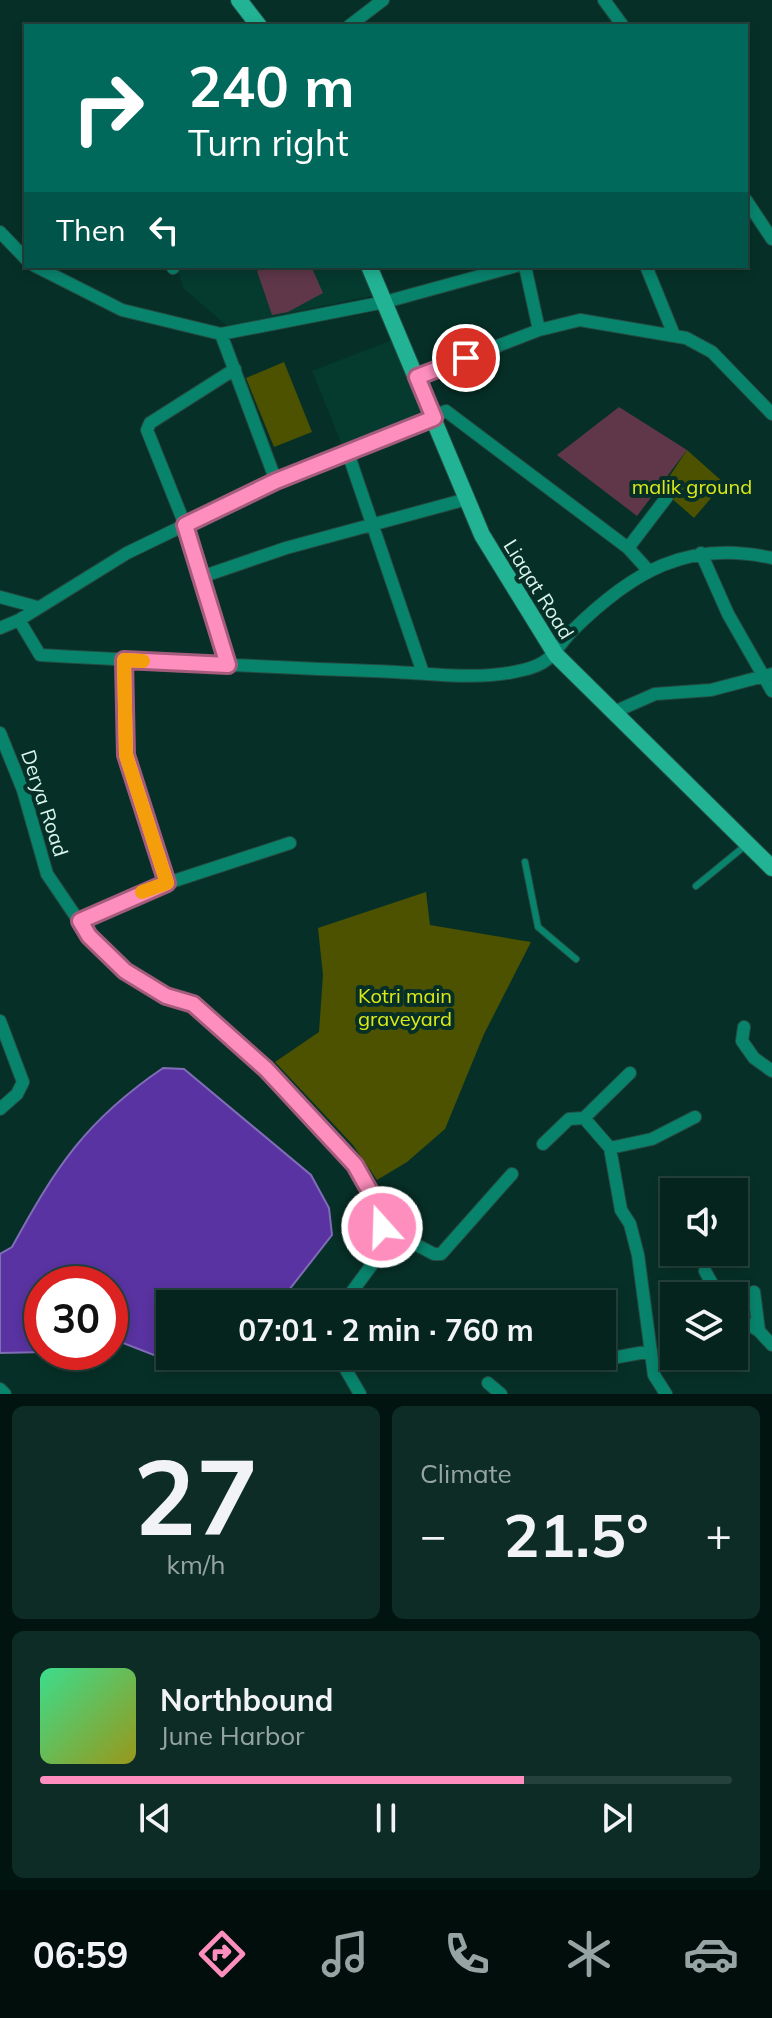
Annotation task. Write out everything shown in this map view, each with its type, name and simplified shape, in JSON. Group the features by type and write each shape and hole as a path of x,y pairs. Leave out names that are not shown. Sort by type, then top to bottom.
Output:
{"street":[{"path":"239,0 257,24"},
{"path":"356,24 383,0"},
{"path":"604,0 622,24"},
{"path":"748,203 772,239"},
{"path":"0,232 24,257"},
{"path":"39,268 122,310 221,334 385,302 509,268"},
{"name":"Liaqat Road","path":"370,268 482,535 556,655 772,868"},
{"path":"525,268 539,330"},
{"path":"647,268 674,335"},
{"path":"417,377 539,330 580,320 674,335 712,352 772,414"},
{"path":"221,334 276,481"},
{"path":"228,665 185,525 147,426 235,369"},
{"path":"0,628 19,620 127,553 276,481 446,411 628,548 648,570"},
{"path":"348,453 423,673"},
{"path":"628,548 667,497"},
{"path":"201,577 467,499"},
{"path":"19,620 40,655 423,673 517,672 536,667 556,655 566,637 597,607 648,570 701,553 751,553 772,558"},
{"path":"701,553 728,614 768,676 772,691"},
{"path":"0,597 37,607"},
{"path":"124,660 126,755 167,883"},
{"path":"614,712 655,694 711,690 768,676"},
{"name":"Derya Road","path":"0,733 23,790 47,874 89,936 125,971 166,996 193,1004 266,1069 355,1165 377,1204 382,1227"},
{"path":"80,921 167,883 290,843"},
{"path":"0,1021 23,1082 17,1094 0,1109"},
{"path":"744,1027 742,1041 754,1058 772,1071"},
{"path":"543,1144 569,1119 584,1118 630,1073"},
{"path":"610,1148 652,1139 695,1117"},
{"path":"584,1118 610,1148 621,1210 630,1224 638,1255 654,1375 666,1394"},
{"path":"353,1290 379,1255 382,1227 434,1254 441,1254 512,1174"},
{"path":"705,1271 711,1282"},
{"path":"754,1292 759,1331"},
{"path":"748,1324 772,1345"},
{"path":"616,1357 651,1351"},
{"path":"346,1370 360,1394"},
{"path":"488,1383 501,1394"},
{"path":"0,1389 5,1394"}],"lane":[{"path":"696,886 747,844"},
{"path":"525,862 538,927 576,959"}],"shaded area":[{"path":"177,268 365,268 376,295 227,326 184,289"},
{"path":"397,338 430,416 344,450 312,371"},
{"path":"163,1068 184,1069 311,1175 329,1208 332,1235 289,1290 156,1290 156,1356 128,1345 128,1266 24,1266 24,1352 0,1353 0,1254 12,1247 43,1193 75,1147 136,1088"}],"green space":[{"path":"284,362 312,432 274,447 246,378"},
{"name":"malik ground","path":"687,450 724,483 694,518 661,489"},
{"name":"Kotri main graveyard","path":"426,892 430,925 531,942 484,1034 445,1129 407,1162 377,1180 353,1145 275,1062 319,1032 323,975 318,928"}],"building":[{"path":"264,268 312,268 323,293 288,312 272,315 257,271"},
{"path":"619,407 687,450 637,516 557,455"}],"slow traffic":[{"path":"142,892 167,883 126,755 124,660 143,661"}],"route":[{"path":"382,1227 377,1204 355,1165 266,1069 193,1004 166,996 125,971 89,936 80,921 134,894 167,883 126,755 124,660 228,665 185,525 276,481 434,418 417,377 466,358"}]}
